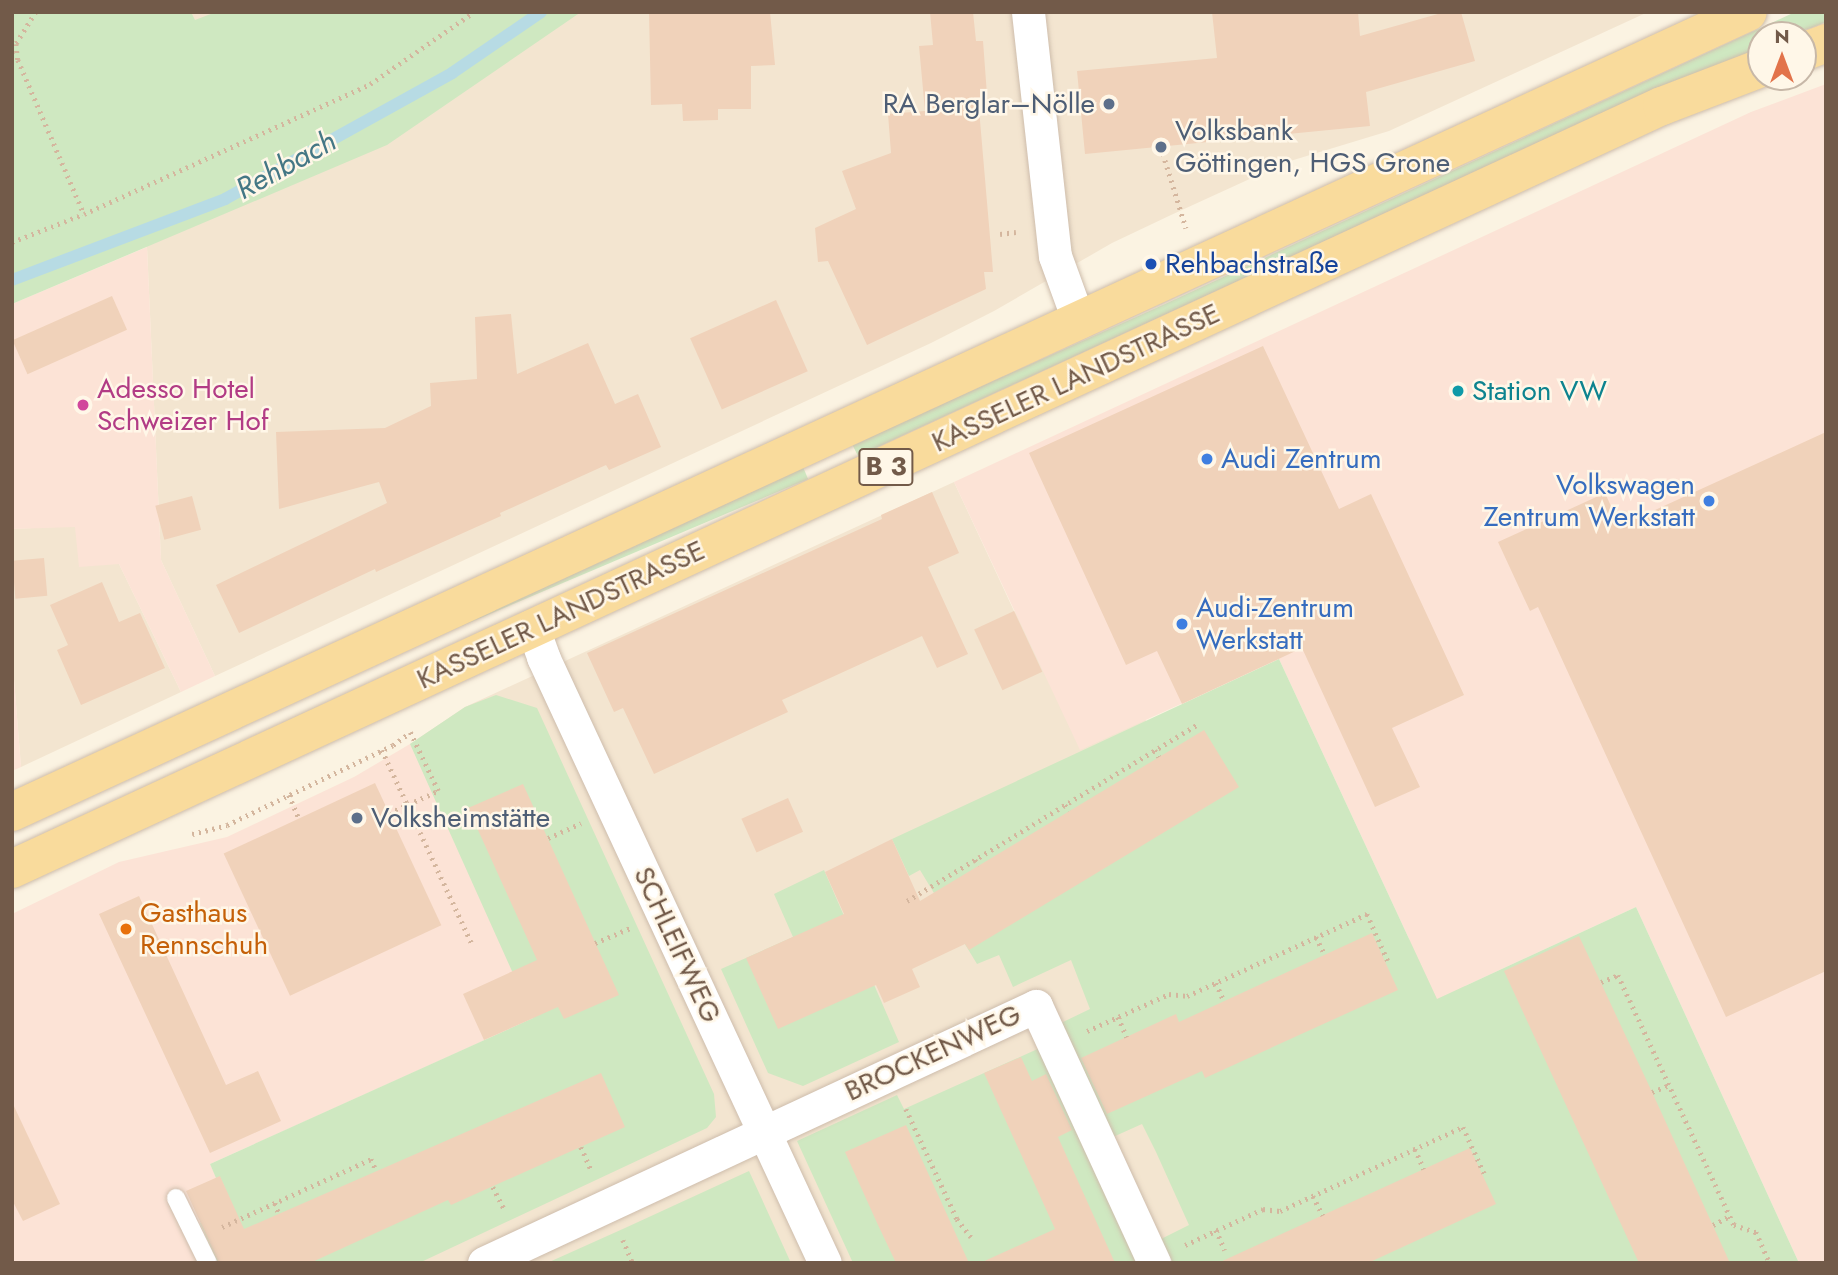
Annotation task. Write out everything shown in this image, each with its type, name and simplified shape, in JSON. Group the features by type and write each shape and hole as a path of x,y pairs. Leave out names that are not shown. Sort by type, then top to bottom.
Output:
{"main road":[{"name":"KASSELER LANDSTRASSE","path":"12,812 1748,12"},
{"name":"KASSELER LANDSTRASSE","path":"12,869 532,626 828,494 1662,107 1747,74"}],"street":[{"path":"1028,12 1055,256 1079,322"},
{"name":"SCHLEIFWEG","path":"532,626 543,657 825,1263"},
{"name":"BROCKENWEG","path":"484,1263 1036,1006 1153,1261"}],"lane":[{"path":"176,1198 208,1263"}],"path":[{"path":"36,12 16,44 15,61 84,214"},
{"path":"12,242 84,214 370,84 474,12"},
{"path":"1161,147 1181,211"},
{"path":"183,836 227,825 382,750 421,724"},
{"path":"907,901 1197,725"},
{"path":"389,813 438,791 410,732"},
{"path":"382,750 472,944"},
{"path":"1155,750 1159,757"},
{"path":"289,795 299,818"},
{"path":"1065,805 1069,811"},
{"path":"975,860 979,866"},
{"path":"1055,1046 1169,994 1188,996 1367,914 1388,961"},
{"path":"1316,937 1325,955"},
{"path":"1601,982 1618,975 1734,1225 1755,1232 1770,1263"},
{"path":"1216,983 1224,1001"},
{"path":"1118,1017 1127,1037"},
{"path":"890,1073 957,1219 971,1237"},
{"path":"1652,1092 1669,1084"},
{"path":"1153,1261 1263,1209 1280,1211 1463,1127 1485,1175"},
{"path":"1415,1149 1424,1169"},
{"path":"216,1230 371,1159 376,1170"},
{"path":"1313,1196 1323,1216"},
{"path":"275,1203 279,1214"},
{"path":"1713,1225 1730,1216"},
{"path":"1216,1230 1225,1250"}],"shaded area":[{"path":"12,12 1648,12 1389,131 1287,162 1171,215 1112,243 994,311 931,343 215,676 161,560 147,247"},
{"path":"1826,84 1826,1263 1799,1263 1636,907 1437,999 1279,659 1080,750 954,482 1751,112 1807,91 1817,91 1817,87"},
{"name":"Adesso Hotel Schweizer Hof","path":"147,247 161,560 215,676 181,692 119,564 79,567 75,527 12,529 12,304"},
{"path":"954,482 1014,611 1799,1263 218,1263 533,1018 410,744 465,707"},
{"path":"76,526 119,564 181,692 21,767 12,654 12,529"},
{"path":"12,654 21,767 12,771"},
{"path":"410,744 534,1018 210,1164 216,1177 220,1176 235,1209 201,1223 218,1263 12,1263 12,914 119,862 227,837 354,777"}],"green space":[{"path":"12,12 191,12 195,20 216,12 581,12 387,145 12,304"},
{"path":"1795,12 1826,12 1826,22 1817,25 1817,21 1776,21"},
{"path":"1747,34 1747,53 1646,93 858,456 852,444 1165,304"},
{"path":"803,467 808,479 12,817 12,803"},
{"path":"1279,659 1437,999 1636,907 1799,1263 1172,1263 1161,1239 1189,1225 1156,1152 1142,1124 1113,1137 1061,1023 1090,1009 1071,960 1013,987 999,955 977,964 920,870 909,876 892,839"},
{"path":"496,695 537,708 714,1094 716,1117 707,1128 419,1263 218,1263 200,1223 234,1209 220,1177 216,1178 210,1164 533,1018 410,744 465,707"},
{"path":"824,870 899,1042 803,1086 768,1073 721,969 793,937 774,894"},
{"path":"1042,1047 1140,1263 853,1263 797,1141 897,1095 904,1109"},
{"path":"749,1171 791,1263 547,1263 625,1228"}],"building":[{"path":"649,12 770,12 775,65 751,66 751,109 718,109 718,120 683,121 682,104 651,105"},
{"path":"930,12 973,12 976,41 983,41 988,108 979,109 993,272 984,272 986,289 867,345 828,261 818,262 815,228 856,209 842,171 891,153 888,114 925,111 919,46 933,45"},
{"path":"1212,12 1358,12 1360,36 1445,12 1461,12 1475,61 1366,92 1370,126 1085,154 1077,71 1217,58"},
{"path":"112,296 127,330 27,374 12,340"},
{"path":"776,300 808,371 722,409 690,338"},
{"path":"511,314 517,374 588,343 615,404 638,394 661,447 609,470 606,465 500,513 501,516 376,572 375,569 239,633 216,585 387,503 379,482 279,509 276,432 385,428 431,406 430,383 477,379 475,317"},
{"path":"1263,346 1339,509 1371,494 1464,695 1392,728 1420,787 1375,807 1302,648 1182,704 1157,651 1126,665 1029,453"},
{"path":"1826,432 1826,971 1726,1017 1538,607 1530,611 1498,542 1605,493 1620,526"},
{"path":"932,492 959,553 928,567 968,654 937,668 922,636 782,700 788,712 654,774 623,708 614,712 587,653 882,519 881,515"},
{"path":"192,496 201,530 164,540 155,506"},
{"path":"44,558 47,596 15,599 12,561"},
{"path":"102,582 119,622 140,613 165,668 81,705 57,650 68,645 50,605"},
{"path":"1014,611 1042,672 1002,690 974,630"},
{"path":"1204,730 1239,787 969,950 965,944 912,969 920,987 884,1003 876,985 778,1029 746,958 844,914 825,872 892,839 920,901"},
{"path":"375,783 441,925 290,996 224,854"},
{"path":"523,784 619,995 564,1019 558,1007 484,1040 463,994 537,960 468,808"},
{"path":"788,798 803,832 756,853 741,819"},
{"path":"139,896 226,1085 258,1071 281,1121 210,1153 99,914"},
{"path":"1372,933 1398,990 1205,1078 1202,1071 1107,1114 1081,1058 1176,1014 1179,1022"},
{"path":"1579,936 1730,1263 1639,1263 1504,971"},
{"path":"1021,1057 1032,1081 1046,1074 1072,1130 1058,1137 1115,1263 980,1263 1055,1229 984,1073"},
{"path":"601,1073 625,1127 451,1205 448,1200 310,1263 219,1263 186,1191 220,1176 244,1229"},
{"path":"12,1102 60,1204 23,1221 12,1200"},
{"path":"906,1125 969,1263 896,1263 878,1225 845,1152"},
{"path":"1470,1148 1496,1204 1368,1263 1218,1263"}],"waterway":[{"name":"Rehbach","path":"12,280 225,199 452,73 541,12"}],"place":[{"name":"RA Berglar–Nölle","path":"1109,104"},
{"name":"Volksbank Göttingen, HGS Grone","path":"1161,147"},
{"name":"Rehbachstraße","path":"1151,264"},
{"name":"Station VW","path":"1458,391"},
{"name":"Adesso Hotel Schweizer Hof","path":"83,405"},
{"name":"Audi Zentrum","path":"1207,459"},
{"name":"Volkswagen Zentrum Werkstatt","path":"1709,501"},
{"name":"Audi-Zentrum Werkstatt","path":"1182,624"},
{"name":"Volksheimstätte","path":"357,818"},
{"name":"Gasthaus Rennschuh","path":"126,929"}]}
